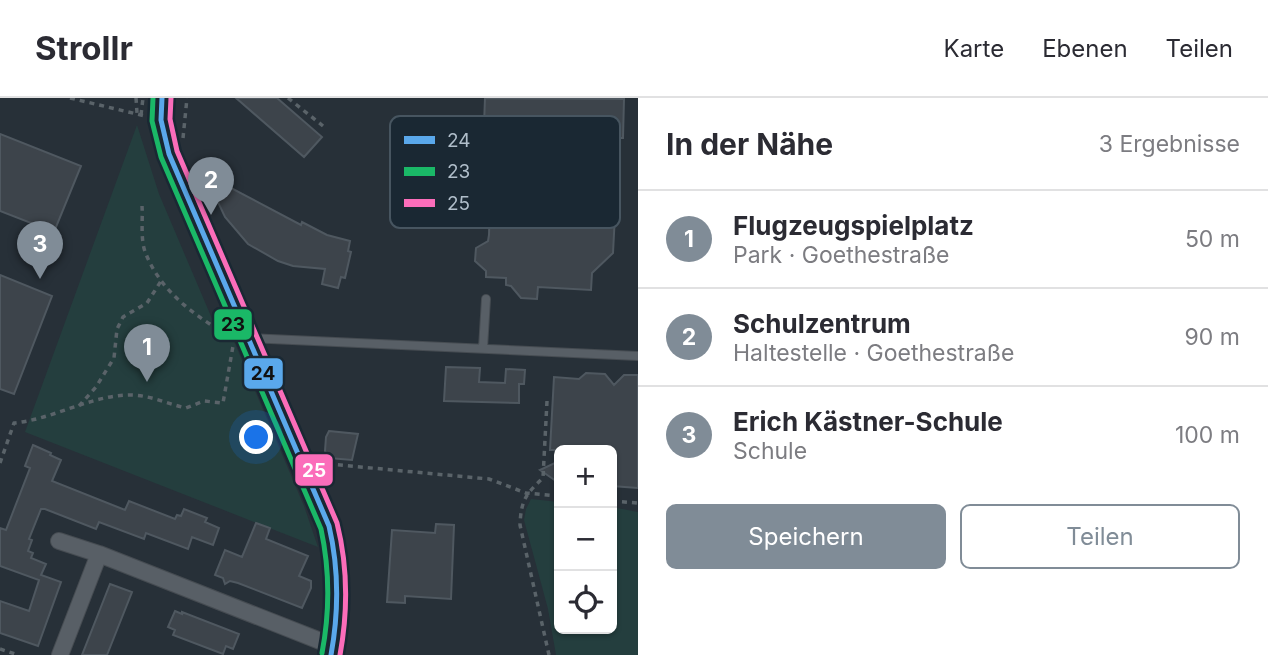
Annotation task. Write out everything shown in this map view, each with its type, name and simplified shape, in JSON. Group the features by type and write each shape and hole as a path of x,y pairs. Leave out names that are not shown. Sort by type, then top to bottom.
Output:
{"street":[{"path":"58,541 99,554 332,650 338,598 335,552 321,503 169,154 161,120 162,98"},
{"path":"60,655 99,554"}],"lane":[{"path":"483,348 486,299"},
{"path":"247,338 638,356"}],"path":[{"path":"70,98 161,120"},
{"path":"135,98 139,115"},
{"path":"139,115 143,98"},
{"path":"288,98 323,126"},
{"path":"0,463 14,423 38,420 103,398 130,395 151,397 187,408 204,401 223,403 235,338 198,318 161,281 145,252 142,205"},
{"path":"79,407 96,387 114,358 117,329 124,317 147,303 161,281"},
{"path":"547,401 543,478 526,494 520,525 549,655"},
{"path":"302,462 489,479 526,494 554,496"},
{"path":"617,501 638,503"},
{"path":"0,649 18,655"}],"green space":[{"path":"137,125 159,194 213,321 230,332 304,506 318,547 25,432"},
{"path":"531,499 554,501 554,634 617,634 617,508 638,512 638,655 556,655 548,609 524,520"}],"building":[{"path":"236,98 277,98 322,137 304,157"},
{"path":"485,98 624,99 623,138 620,138 620,116 484,116"},
{"path":"0,134 81,166 54,232 0,211"},
{"path":"212,178 301,225 302,222 327,235 350,241 348,251 351,252 345,278 341,277 338,288 322,284 325,269 293,266 248,244 225,217 216,198"},
{"path":"489,228 614,228 613,253 592,273 591,290 538,287 537,299 521,298 511,286 506,285 506,278 486,277 486,271 475,261 476,248 488,241"},
{"path":"0,275 52,296 14,394 0,389"},
{"path":"446,367 480,368 479,382 505,383 506,369 525,370 524,384 519,384 519,403 444,401"},
{"path":"586,373 605,374 614,385 624,375 638,375 638,488 617,486 617,445 554,445 554,450 550,450 554,377 579,379"},
{"path":"329,431 358,434 352,460 329,458 325,451"},
{"path":"33,445 61,460 52,481 125,510 129,501 175,519 177,515 181,516 184,509 207,518 205,522 219,528 213,545 192,537 188,549 146,533 144,539 99,522 96,529 41,509 29,539 32,540 28,551 33,553 31,558 46,564 41,575 61,582 38,646 0,633 0,601 29,611 39,580 0,566 0,528 6,530 30,468 25,466"},
{"path":"554,463 554,480 540,470"},
{"path":"256,523 270,528 266,539 308,556 299,576 311,581 311,588 302,608 238,583 230,581 225,584 223,578 215,575 225,550 242,557"},
{"path":"436,524 454,525 451,599 405,596 405,603 387,602 392,530 435,533"},
{"path":"110,584 132,592 107,655 82,655"},
{"path":"175,611 239,634 233,649 226,646 223,654 173,635 175,630 168,627"}],"transit line":[{"name":"23","path":"153,98 152,121 161,157 321,529 328,591 322,653"},
{"name":"24","path":"162,98 161,120 169,154 329,526 337,590 331,655"},
{"name":"25","path":"171,98 170,119 177,151 337,523 346,589 340,655"}],"place":[{"name":"Schulzentrum","path":"211,215"},
{"name":"Erich Kästner-Schule","path":"40,279"},
{"name":"Flugzeugspielplatz","path":"147,382"}]}
